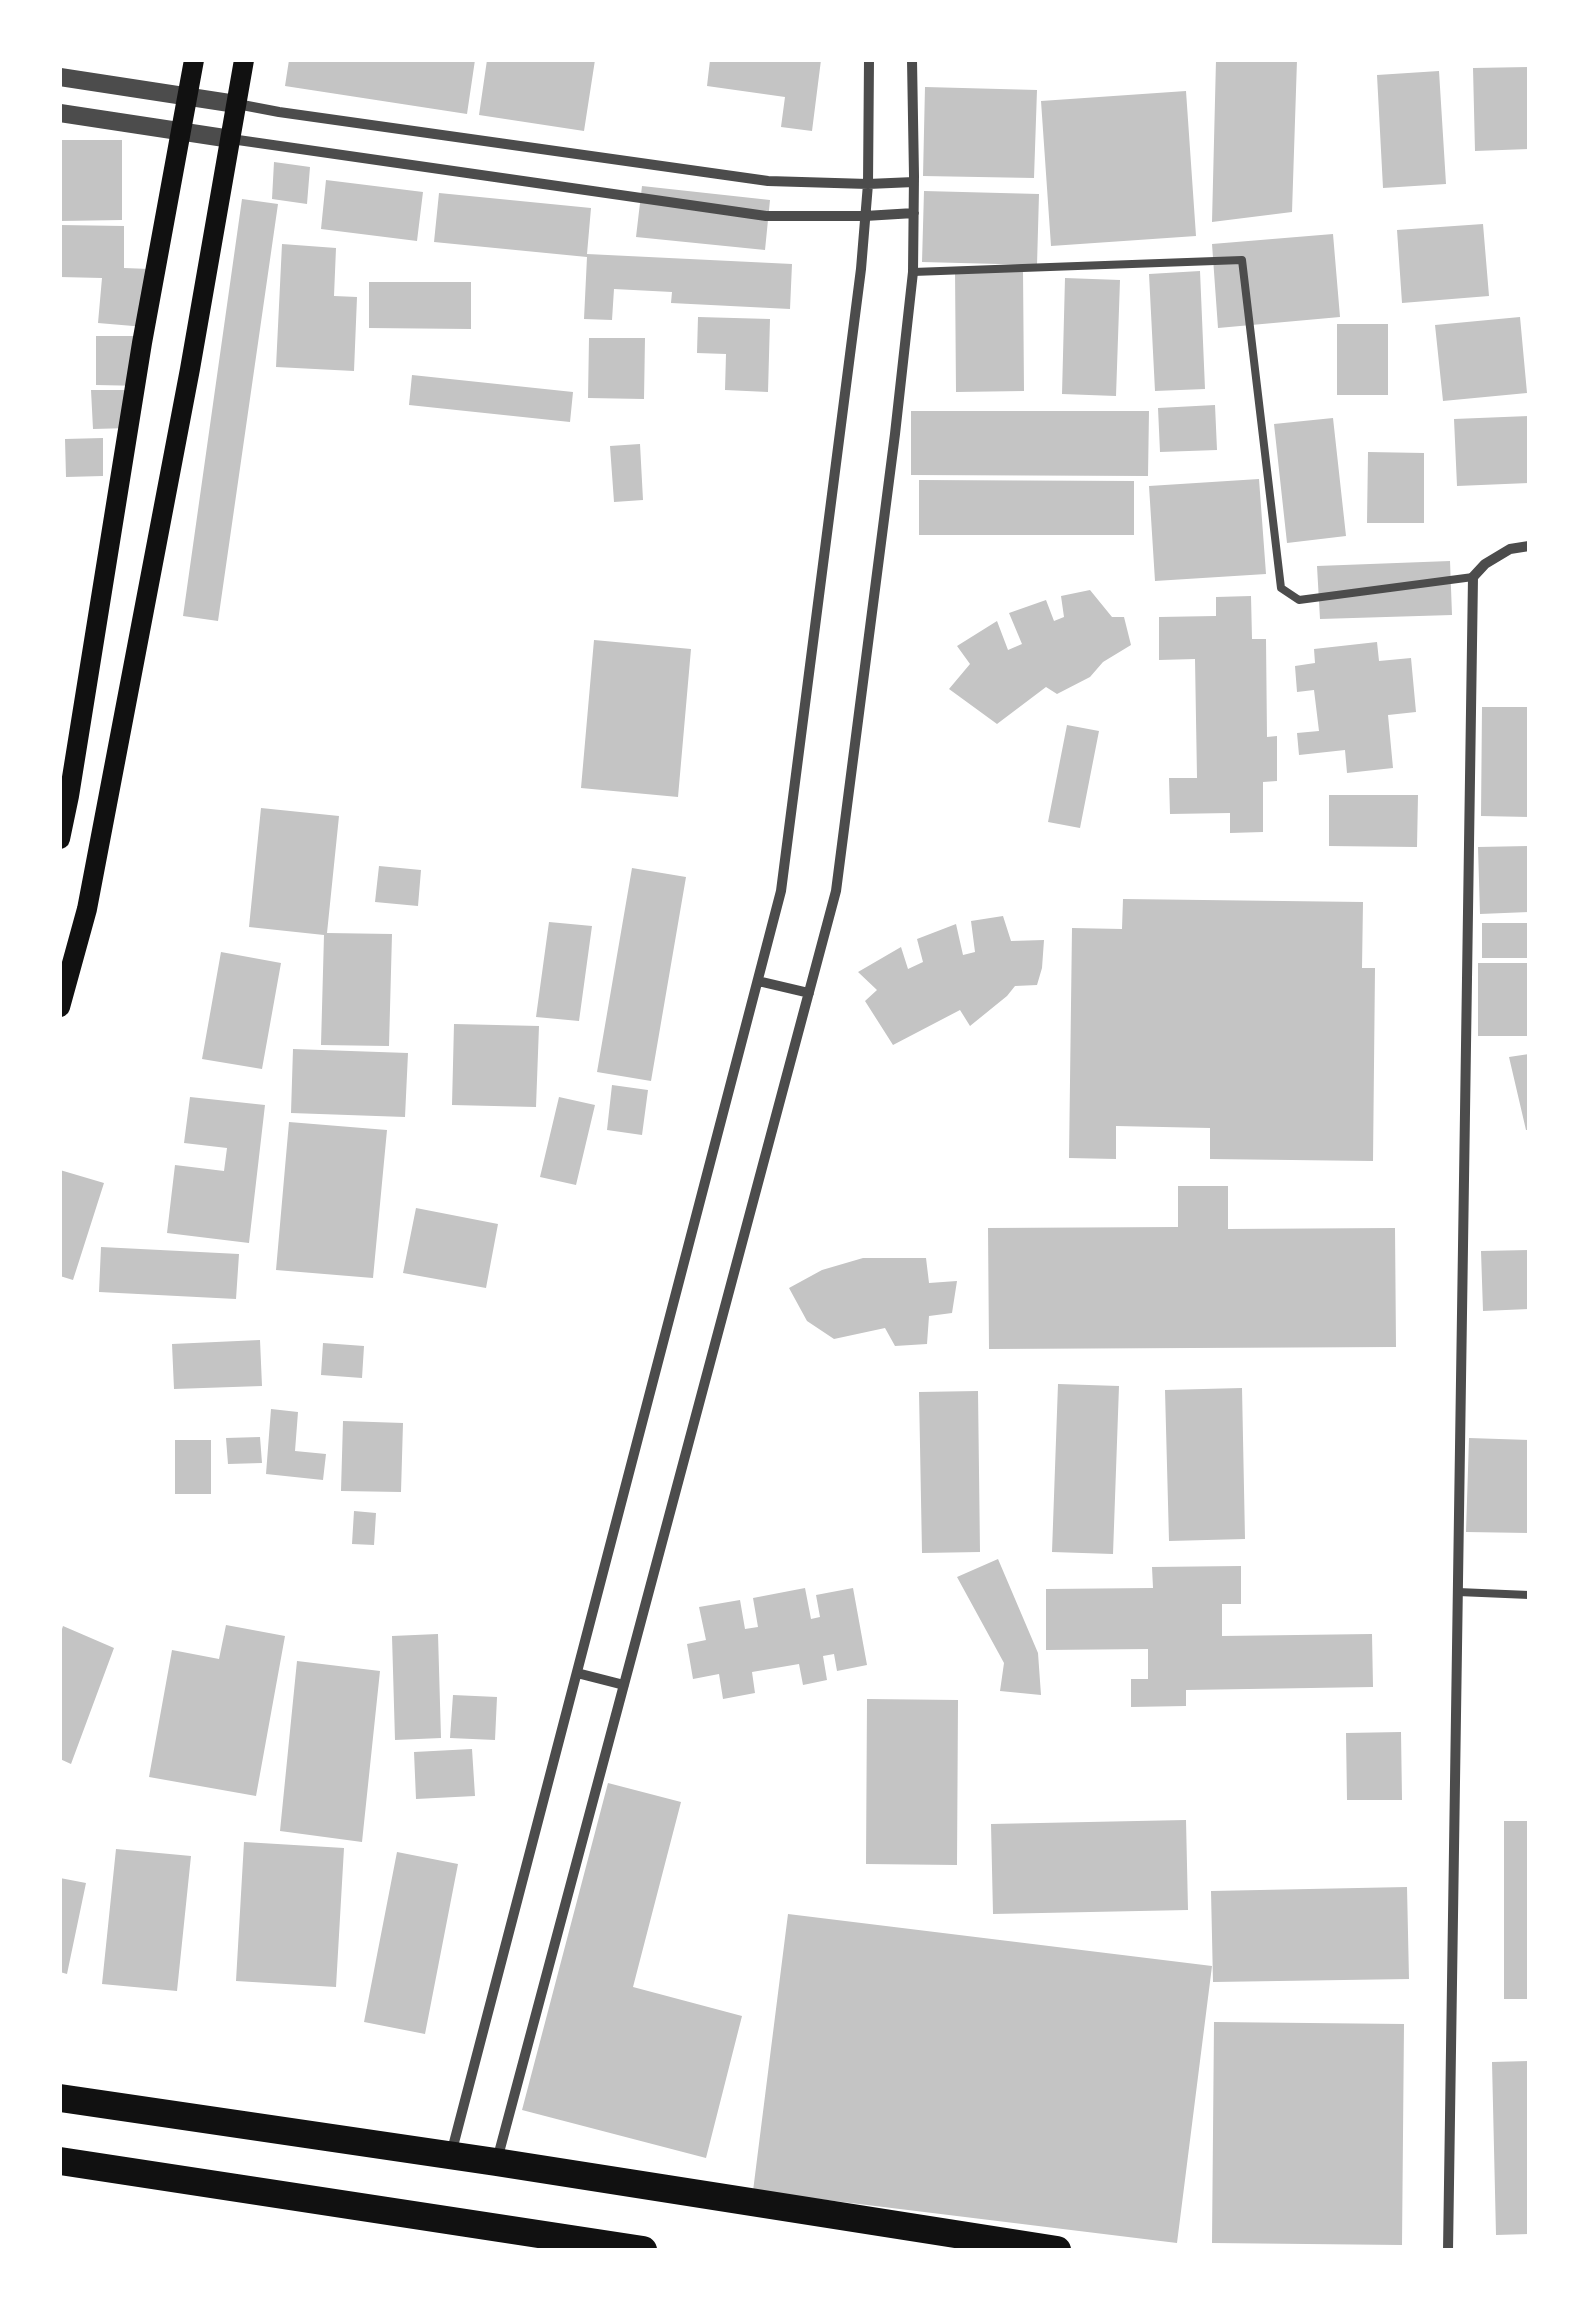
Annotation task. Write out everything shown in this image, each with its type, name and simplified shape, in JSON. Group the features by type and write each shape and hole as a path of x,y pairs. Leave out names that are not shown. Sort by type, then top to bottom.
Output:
{"highway":[{"path":"60,2098 1057,2250"},
{"path":"60,2161 643,2250"}],"main road":[{"path":"60,839 64,796 194,60"},
{"path":"60,1007 87,909 190,369 244,60"}],"street":[{"path":"451,2155 782,891 861,270 868,184 869,60"},
{"path":"496,2162 836,891 912,272 912,60"},
{"path":"60,77 768,181 914,182"},
{"path":"60,113 766,216 914,214"},
{"path":"1448,2250 1473,577 1485,564 1510,549 1529,546"},
{"path":"758,980 809,993"},
{"path":"577,1673 624,1685"}],"lane":[{"path":"912,272 1242,260 1280,588 1298,600 1473,577"},
{"path":"1458,1592 1529,1594"}],"building":[{"path":"289,60 475,60 467,114 285,86"},
{"path":"487,60 595,60 584,131 479,115"},
{"path":"710,60 821,60 812,131 781,127 785,97 707,86"},
{"path":"1216,60 1297,60 1292,212 1212,222"},
{"path":"1529,67 1529,149 1475,151 1473,68"},
{"path":"1439,71 1446,184 1383,188 1377,75"},
{"path":"925,87 1037,90 1034,178 923,176"},
{"path":"1186,91 1196,236 1051,246 1041,101"},
{"path":"60,140 122,140 122,220 60,221"},
{"path":"274,162 310,167 307,204 272,199"},
{"path":"326,180 423,192 417,241 321,229"},
{"path":"642,186 770,200 765,250 636,237"},
{"path":"924,191 1039,194 1037,265 922,262"},
{"path":"439,193 591,208 587,254 792,264 790,309 671,303 672,292 614,289 612,320 584,319 587,257 434,242"},
{"path":"242,199 278,204 218,621 183,616"},
{"path":"1483,224 1489,296 1402,303 1397,230"},
{"path":"60,225 124,226 124,268 150,269 145,327 98,323 102,278 60,277"},
{"path":"1333,234 1340,317 1218,328 1212,244"},
{"path":"282,244 336,248 334,296 357,297 354,371 276,367"},
{"path":"955,270 1023,270 1024,391 956,392"},
{"path":"1200,271 1205,389 1155,391 1149,274"},
{"path":"1065,278 1120,280 1116,396 1062,394"},
{"path":"369,282 471,282 471,329 369,328"},
{"path":"698,317 770,319 768,392 725,390 726,354 697,353"},
{"path":"1520,317 1527,393 1443,401 1435,325"},
{"path":"1337,324 1388,324 1388,395 1337,395"},
{"path":"96,336 145,336 144,386 96,385"},
{"path":"589,338 645,338 644,399 588,398"},
{"path":"412,375 573,392 570,422 409,405"},
{"path":"91,390 129,390 130,428 93,429"},
{"path":"1215,405 1217,450 1160,452 1158,408"},
{"path":"911,411 1149,411 1148,476 911,475"},
{"path":"1529,416 1529,483 1457,486 1454,419"},
{"path":"1333,418 1346,536 1287,543 1274,424"},
{"path":"103,438 103,476 66,477 65,439"},
{"path":"640,444 643,500 614,502 610,446"},
{"path":"1368,452 1424,453 1424,523 1367,523"},
{"path":"1259,479 1266,574 1155,581 1149,486"},
{"path":"919,480 1134,481 1134,535 919,535"},
{"path":"1450,561 1452,615 1320,619 1317,566"},
{"path":"1090,590 1112,617 1124,617 1131,645 1103,662 1090,677 1057,694 1046,687 997,724 949,689 970,664 957,646 997,621 1008,650 1022,644 1009,613 1046,600 1054,621 1064,617 1061,596"},
{"path":"1251,596 1252,639 1266,639 1267,737 1277,736 1277,781 1263,782 1263,832 1230,833 1230,813 1170,814 1169,778 1197,778 1195,659 1159,660 1159,617 1216,616 1216,597"},
{"path":"594,640 691,649 678,797 581,788"},
{"path":"1377,642 1379,661 1411,658 1416,712 1388,715 1393,768 1347,773 1345,750 1299,755 1297,733 1319,731 1314,690 1297,692 1295,666 1315,663 1314,649"},
{"path":"1482,707 1529,707 1529,817 1481,816"},
{"path":"1067,725 1099,731 1080,828 1048,822"},
{"path":"1329,795 1418,795 1417,847 1329,846"},
{"path":"261,808 339,816 327,933 392,934 389,1046 321,1045 324,935 249,927"},
{"path":"1529,846 1529,912 1480,914 1478,847"},
{"path":"379,866 421,870 418,906 375,902"},
{"path":"632,868 686,877 651,1081 597,1072"},
{"path":"1123,899 1363,902 1362,968 1375,968 1373,1161 1210,1159 1210,1128 1116,1126 1116,1159 1069,1158 1072,928 1122,929"},
{"path":"1003,916 1011,941 1044,940 1037,985 1015,986 970,1026 960,1010 893,1045 865,1001 877,990 858,972 901,947 908,969 923,962 917,939 956,924 963,955 975,952 971,921"},
{"path":"549,922 592,926 579,1021 536,1017"},
{"path":"1482,923 1529,923 1529,958 1482,958"},
{"path":"221,952 281,963 262,1069 202,1059"},
{"path":"1478,963 1529,963 1529,1036 1478,1036"},
{"path":"454,1024 539,1026 536,1107 452,1105"},
{"path":"293,1049 408,1053 405,1117 291,1113"},
{"path":"1529,1054 1529,1130 1526,1130 1509,1057"},
{"path":"612,1085 648,1090 642,1135 607,1130"},
{"path":"190,1097 265,1105 249,1243 167,1233 175,1165 224,1171 227,1148 184,1143"},
{"path":"559,1097 595,1105 576,1185 540,1177"},
{"path":"289,1122 387,1130 373,1278 276,1270"},
{"path":"60,1170 104,1183 73,1280 60,1276"},
{"path":"1178,1186 1228,1186 1228,1229 1395,1228 1396,1347 989,1349 988,1228 1178,1227"},
{"path":"416,1208 498,1224 486,1288 403,1273"},
{"path":"101,1247 239,1254 236,1299 99,1292"},
{"path":"1529,1250 1529,1309 1483,1311 1481,1251"},
{"path":"863,1258 926,1258 929,1283 957,1281 952,1313 929,1316 927,1344 895,1346 885,1328 834,1339 807,1321 789,1288 822,1270"},
{"path":"260,1340 262,1386 174,1389 172,1344"},
{"path":"323,1343 364,1346 362,1378 321,1375"},
{"path":"1058,1384 1119,1386 1113,1554 1052,1552"},
{"path":"1242,1388 1245,1539 1169,1541 1165,1390"},
{"path":"978,1391 980,1552 922,1553 919,1392"},
{"path":"271,1409 298,1412 295,1451 326,1454 323,1480 266,1474"},
{"path":"343,1421 403,1423 401,1492 341,1491"},
{"path":"260,1437 262,1463 228,1464 226,1438"},
{"path":"1469,1438 1529,1440 1529,1533 1466,1532"},
{"path":"175,1440 211,1440 211,1494 175,1494"},
{"path":"354,1511 376,1513 374,1545 352,1544"},
{"path":"998,1559 1038,1653 1041,1695 1000,1691 1004,1663 957,1577"},
{"path":"1241,1566 1241,1604 1222,1604 1222,1636 1372,1634 1373,1687 1186,1690 1186,1706 1131,1707 1131,1679 1148,1679 1148,1649 1046,1650 1046,1589 1153,1588 1152,1567"},
{"path":"805,1588 811,1619 820,1617 816,1595 853,1588 867,1665 837,1671 834,1654 823,1656 827,1680 803,1685 799,1664 752,1672 755,1693 723,1699 719,1674 693,1679 687,1644 706,1640 699,1607 740,1600 745,1629 758,1627 753,1598"},
{"path":"226,1625 285,1636 256,1796 149,1777 172,1650 219,1659"},
{"path":"63,1626 114,1648 71,1764 60,1759"},
{"path":"438,1634 441,1738 395,1740 392,1636"},
{"path":"297,1661 380,1671 362,1842 280,1831"},
{"path":"453,1695 497,1697 495,1740 450,1738"},
{"path":"867,1699 958,1700 957,1865 866,1864"},
{"path":"1401,1732 1402,1800 1347,1800 1346,1733"},
{"path":"472,1749 475,1796 416,1799 414,1752"},
{"path":"608,1783 681,1802 633,1987 742,2016 706,2158 522,2110"},
{"path":"1186,1820 1188,1910 993,1914 991,1824"},
{"path":"1504,1821 1529,1821 1529,1999 1504,1999"},
{"path":"244,1842 344,1848 336,1987 236,1981"},
{"path":"116,1849 191,1856 177,1991 102,1984"},
{"path":"397,1852 458,1864 425,2034 364,2022"},
{"path":"60,1878 86,1883 67,1974 60,1972"},
{"path":"1407,1887 1409,1979 1213,1982 1211,1891"},
{"path":"788,1914 1212,1966 1177,2243 753,2191"},
{"path":"1214,2022 1404,2024 1402,2245 1212,2243"},
{"path":"1529,2061 1529,2234 1496,2235 1492,2062"}]}
